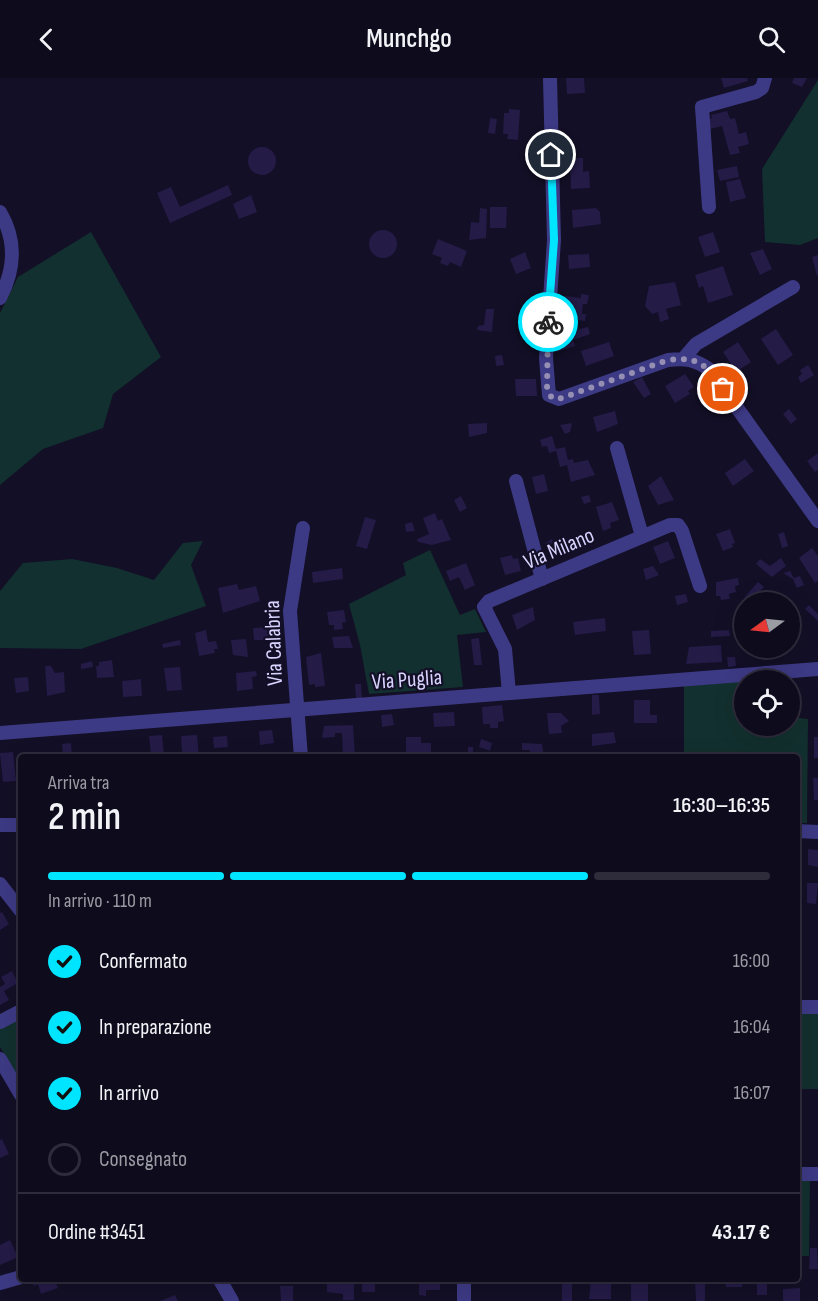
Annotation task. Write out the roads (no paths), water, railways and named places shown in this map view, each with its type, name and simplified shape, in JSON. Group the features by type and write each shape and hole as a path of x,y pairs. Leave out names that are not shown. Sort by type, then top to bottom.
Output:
{"street":[{"path":"550,78 554,240 546,358 549,395 559,399 668,360 684,358 698,361 710,370 818,520"},
{"path":"709,207 702,107 756,92 762,88 765,78"},
{"path":"0,212 9,231 13,257 12,269 0,298"},
{"path":"0,228 5,240 4,262"},
{"path":"684,358 696,344 793,287"},
{"path":"617,448 642,536"},
{"path":"516,481 542,579"},
{"name":"Via Milano","path":"509,693 505,649 484,607 489,601 642,536 678,525 700,586"},
{"name":"Via Calabria","path":"301,754 290,611 303,528"},
{"name":"Via Puglia","path":"0,733 818,669"},
{"path":"0,825 18,825"},
{"path":"800,831 818,832"},
{"path":"0,884 18,908"},
{"path":"800,1007 818,1007"},
{"path":"0,1022 18,1013"},
{"path":"0,1059 18,1090"},
{"path":"800,1174 818,1174"},
{"path":"0,1283 18,1278"},
{"path":"220,1282 232,1301"},
{"path":"464,1282 464,1301"}]}
